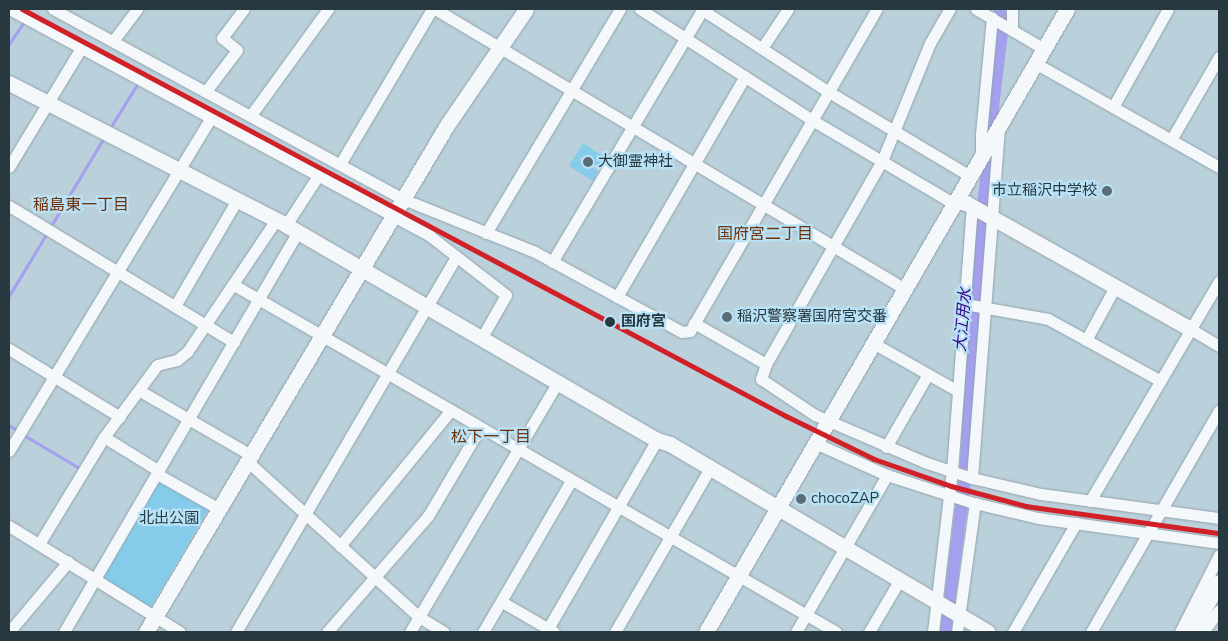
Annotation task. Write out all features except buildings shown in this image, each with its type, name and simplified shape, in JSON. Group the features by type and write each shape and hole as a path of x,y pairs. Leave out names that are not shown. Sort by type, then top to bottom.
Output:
{"main road":[{"path":"1191,632 1219,583"}],"street":[{"path":"9,9 430,236 506,295 481,339"},
{"path":"53,9 403,198 552,262 682,332 690,331 877,9"},
{"path":"113,41 137,9"},
{"path":"206,91 237,50 222,38 244,9"},
{"path":"251,115 328,9"},
{"path":"340,164 434,9 905,288"},
{"path":"146,632 447,125 526,9"},
{"path":"486,233 570,89 620,9"},
{"path":"640,9 812,120 948,200 956,201 982,213 1219,346"},
{"path":"552,262 702,9 829,92 970,176"},
{"path":"762,48 788,9"},
{"path":"950,9 930,43 882,161 766,364 761,379 828,422 886,447 971,478 1090,501 1219,518"},
{"path":"976,9 991,16 1044,49"},
{"path":"1010,29 1012,9"},
{"path":"706,632 1067,9"},
{"path":"1113,107 1168,9"},
{"path":"982,156 980,134 991,16"},
{"path":"9,167 82,48"},
{"path":"1171,140 1219,57"},
{"path":"1035,64 1219,167"},
{"path":"617,296 745,76"},
{"path":"9,83 287,226 657,440 670,444 844,549 988,632"},
{"path":"9,451 211,117"},
{"path":"933,632 954,472 958,391 967,304 998,127"},
{"path":"39,544 104,437 140,391 157,365 177,360 206,326 234,285 287,226 318,176"},
{"path":"175,306 237,200"},
{"path":"9,206 234,342"},
{"path":"971,478 984,305 982,213"},
{"path":"64,632 259,300 287,226"},
{"path":"236,632 456,257"},
{"path":"1090,501 1189,328 1219,281"},
{"path":"234,285 836,632"},
{"path":"1086,340 1115,287"},
{"path":"967,304 984,305 1048,319 1159,380"},
{"path":"694,323 766,364"},
{"path":"874,343 958,391"},
{"path":"9,349 120,417"},
{"path":"886,447 928,374"},
{"path":"410,632 557,383"},
{"path":"140,391 249,458 306,515 419,617 444,632"},
{"path":"1091,632 1219,410"},
{"path":"340,546 450,411"},
{"path":"327,632 428,516 480,428"},
{"path":"104,437 219,509"},
{"path":"502,602 550,631 657,440"},
{"path":"816,443 887,475 973,502 1076,524 1219,542"},
{"path":"615,632 710,468"},
{"path":"796,632 887,475"},
{"path":"483,632 572,481"},
{"path":"957,632 957,614 973,502"},
{"path":"1013,632 1076,524"},
{"path":"9,526 68,562 94,581 180,632"},
{"path":"1180,632 1219,555"},
{"path":"9,632 68,562"},
{"path":"869,632 899,581"},
{"path":"1203,632 1219,610"}],"green space":[{"name":"大御霊神社","path":"583,143 606,158 600,168 581,157 579,159 598,171 593,181 569,166"},
{"name":"北出公園","path":"158,481 207,506 208,510 151,607 147,608 100,577"}],"shaded area":[{"path":"993,9 1006,9 1008,33 997,124 971,482 951,632 940,632 959,478 975,223 996,41 996,14"}],"waterway":[{"path":"9,44 24,22"},
{"path":"112,125 138,83"},
{"path":"51,226 102,141"},
{"path":"9,296 47,233"},
{"path":"9,425 17,430"},
{"path":"24,435 81,469"}],"railway":[{"path":"331,173 370,189"}],"transit line":[{"path":"22,9 786,416 874,459 951,486 1026,506 1219,533"}],"place":[{"name":"大御霊神社","path":"588,162"},
{"name":"市立稲沢中学校","path":"1107,191"},
{"name":"稲沢警察署国府宮交番","path":"727,317"},
{"name":"国府宮","path":"610,322"},
{"name":"chocoZAP","path":"801,499"}],"district":[{"name":"稲島東一丁目","path":"81,205"},
{"name":"国府宮二丁目","path":"765,234"},
{"name":"松下一丁目","path":"491,437"}],"water label":[{"name":"大江用水","path":"963,320"}]}
